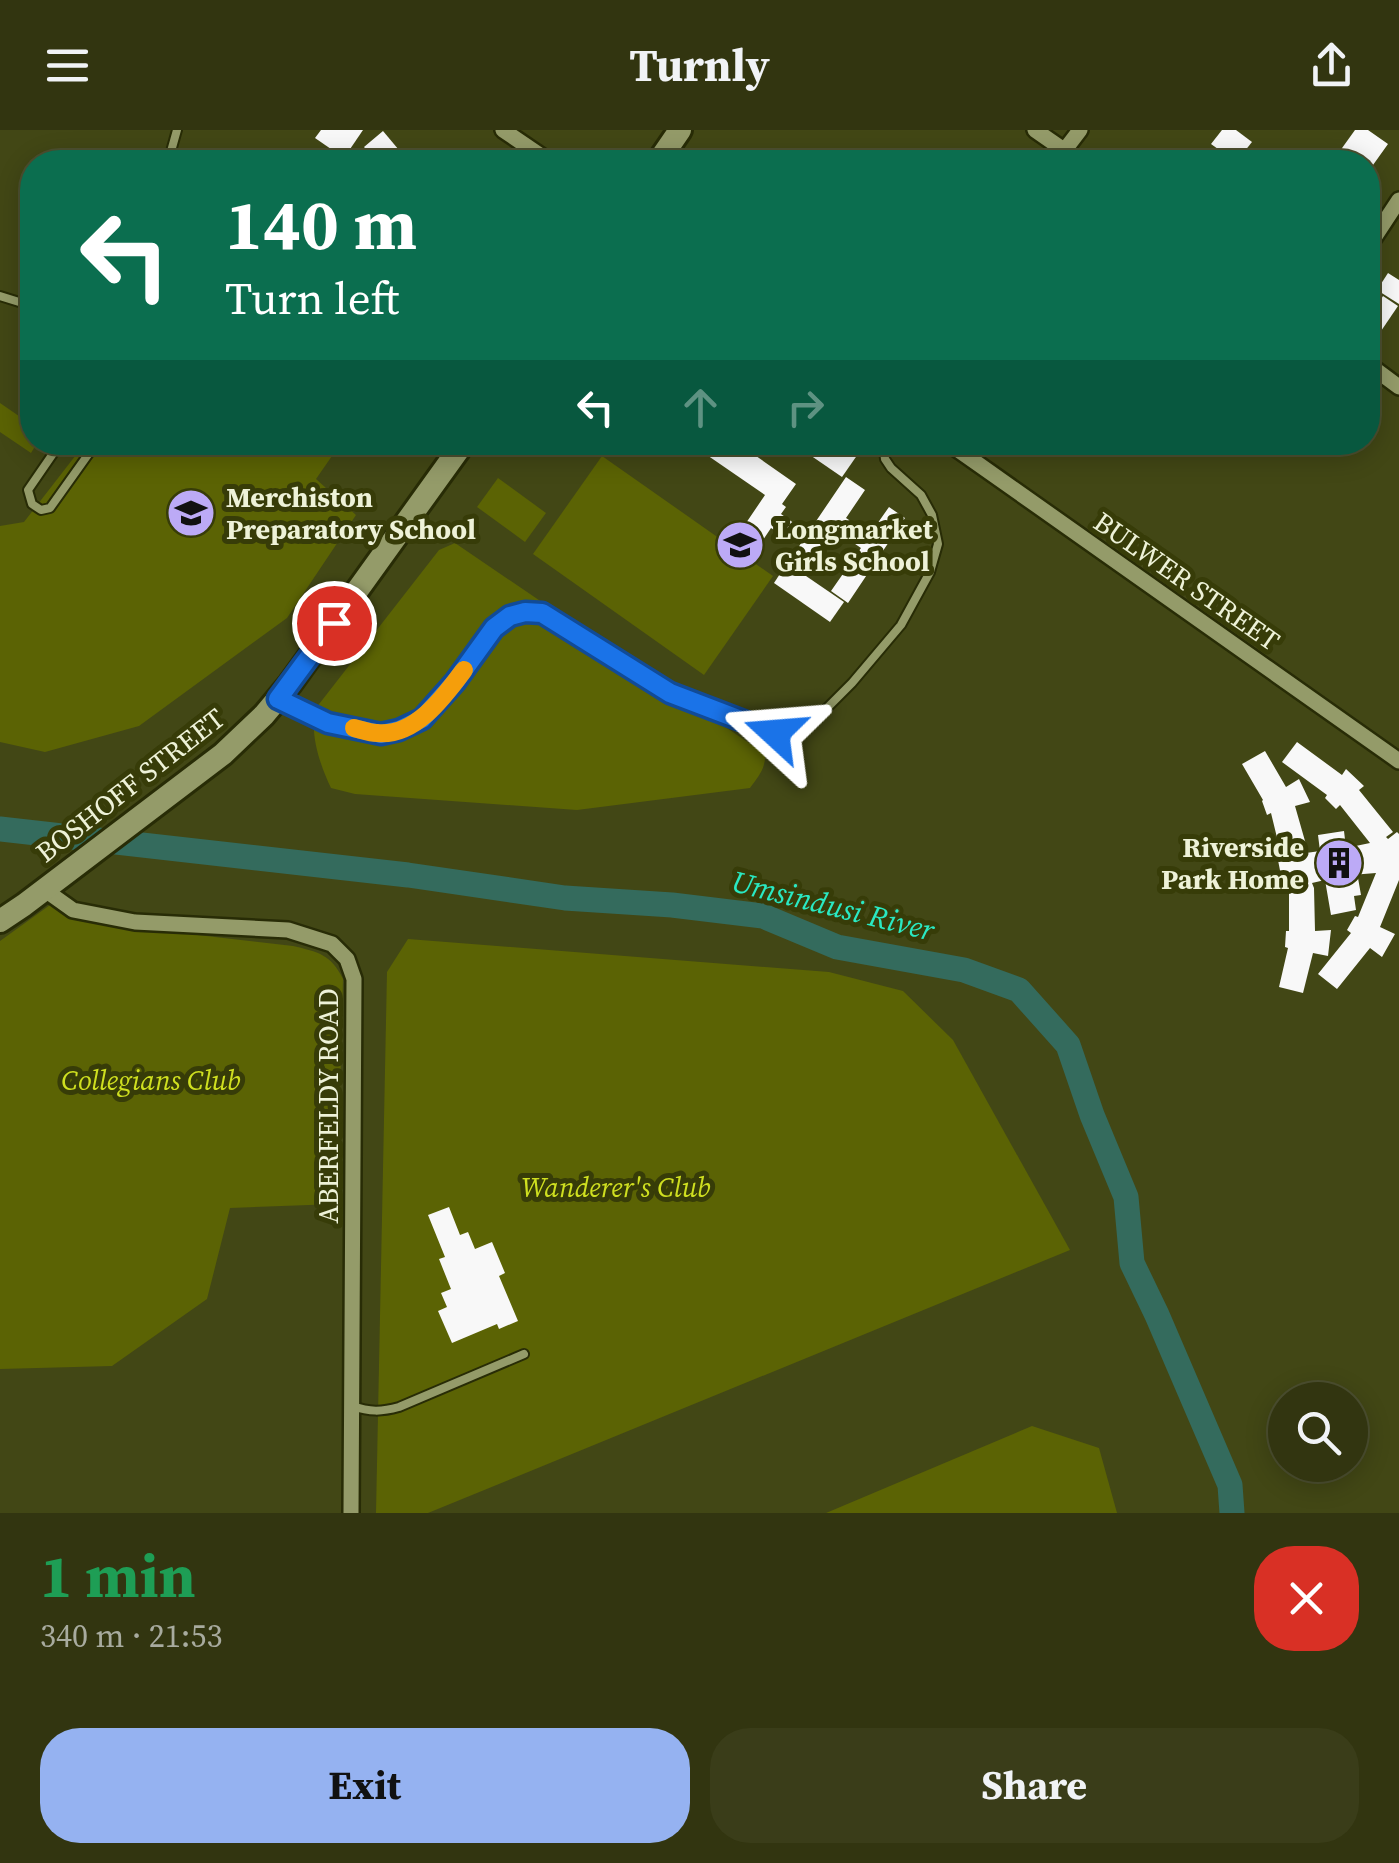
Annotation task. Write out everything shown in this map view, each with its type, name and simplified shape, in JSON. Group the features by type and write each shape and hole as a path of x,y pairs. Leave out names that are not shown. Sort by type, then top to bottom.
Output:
{"main road":[{"name":"BOSHOFF STREET","path":"0,921 223,754 278,699 455,455"}],"street":[{"path":"503,130 532,150"},
{"path":"1035,130 1063,150"},
{"path":"1065,150 1080,130"},
{"path":"1380,229 1399,200"},
{"name":"BULWER STREET","path":"965,455 1399,761"},
{"name":"ABERFELDY ROAD","path":"45,890 72,910 134,922 288,930 332,944 347,959 354,979 351,1513"}],"lane":[{"path":"52,455 28,490 32,504 41,510 50,508 89,455"},
{"path":"278,699 328,723 381,734 399,730 422,719 494,628 510,616 542,613 670,693 775,733 791,734 808,727 852,684 900,625 930,572 938,544 932,516 922,495 891,468 884,455"},
{"path":"352,1406 370,1412 400,1408 524,1354"}],"green space":[{"path":"0,403 20,417 20,446 0,432"},
{"name":"Merchiston Preparatory School","path":"76,455 333,455 316,479 356,515 287,618 139,726 45,752 0,742 0,526 24,522"},
{"path":"602,456 773,576 704,675 533,554"},
{"path":"498,478 546,513 525,542 477,507"},
{"path":"455,543 765,754 763,768 750,788 577,810 355,794 331,788 315,738 316,708 439,550"},
{"name":"Collegians Club","path":"50,905 103,924 293,946 317,952 334,964 343,979 337,1204 230,1208 207,1299 112,1366 0,1369 0,941"},
{"name":"Wanderer's Club","path":"408,939 829,972 903,991 953,1040 1070,1250 428,1513 376,1513 387,972"},
{"path":"1032,1426 1099,1448 1117,1513 826,1513"}],"building":[{"path":"321,130 363,130 349,150 332,150 315,138"},
{"path":"1222,130 1236,130 1252,142 1246,150 1219,150 1211,144"},
{"path":"1355,130 1368,130 1388,144 1380,155 1380,150 1341,150"},
{"path":"383,131 399,150 367,150 364,147"},
{"path":"1388,273 1399,280 1399,304 1380,292"},
{"path":"1383,296 1398,306 1380,333"},
{"path":"707,455 755,455 796,484 782,504 786,507 781,514 802,529 793,542 771,528 763,540 744,526 765,495"},
{"path":"810,455 857,455 842,477"},
{"path":"846,477 865,490 846,518 870,534 889,507 905,518 848,603 831,591 861,548 836,531 808,574 789,561"},
{"path":"787,563 844,602 830,622 774,583"},
{"name":"Riverside Park Home","path":"1297,742 1342,775 1346,769 1364,786 1359,790 1393,832 1386,837 1399,834 1399,880 1380,927 1395,934 1382,957 1370,948 1337,989 1318,974 1351,933 1347,930 1358,917 1376,873 1351,875 1351,879 1358,878 1361,895 1354,896 1356,910 1331,915 1325,880 1312,883 1315,931 1331,930 1328,956 1313,953 1303,993 1279,987 1288,948 1285,947 1289,890 1284,891 1277,855 1281,854 1271,813 1267,815 1263,800 1242,764 1265,751 1286,787 1299,779 1310,802 1295,806 1306,853 1320,851 1318,835 1344,831 1346,848 1370,843 1340,805 1336,809 1325,798 1327,795 1282,762"},
{"name":"Wanderer's Club","path":"449,1207 460,1235 468,1232 475,1249 492,1242 505,1273 499,1276 518,1321 499,1329 497,1324 452,1343 438,1311 447,1307 441,1293 451,1289 439,1259 445,1257 428,1215"}],"waterway":[{"name":"Umsindusi River","path":"0,829 408,875 565,898 763,916 837,947 964,970 1019,990 1068,1045 1126,1197 1132,1263 1230,1485 1232,1513"}],"slow traffic":[{"path":"354,728 381,734 422,719 464,670"}],"place":[{"name":"Merchiston Preparatory School","path":"191,513"},
{"name":"Longmarket Girls School","path":"740,545"},
{"name":"Riverside Park Home","path":"1339,863"}],"route":[{"path":"334,623 278,699 328,723 381,734 422,719 494,628 510,616 525,612 542,613 670,693 775,733"}]}
